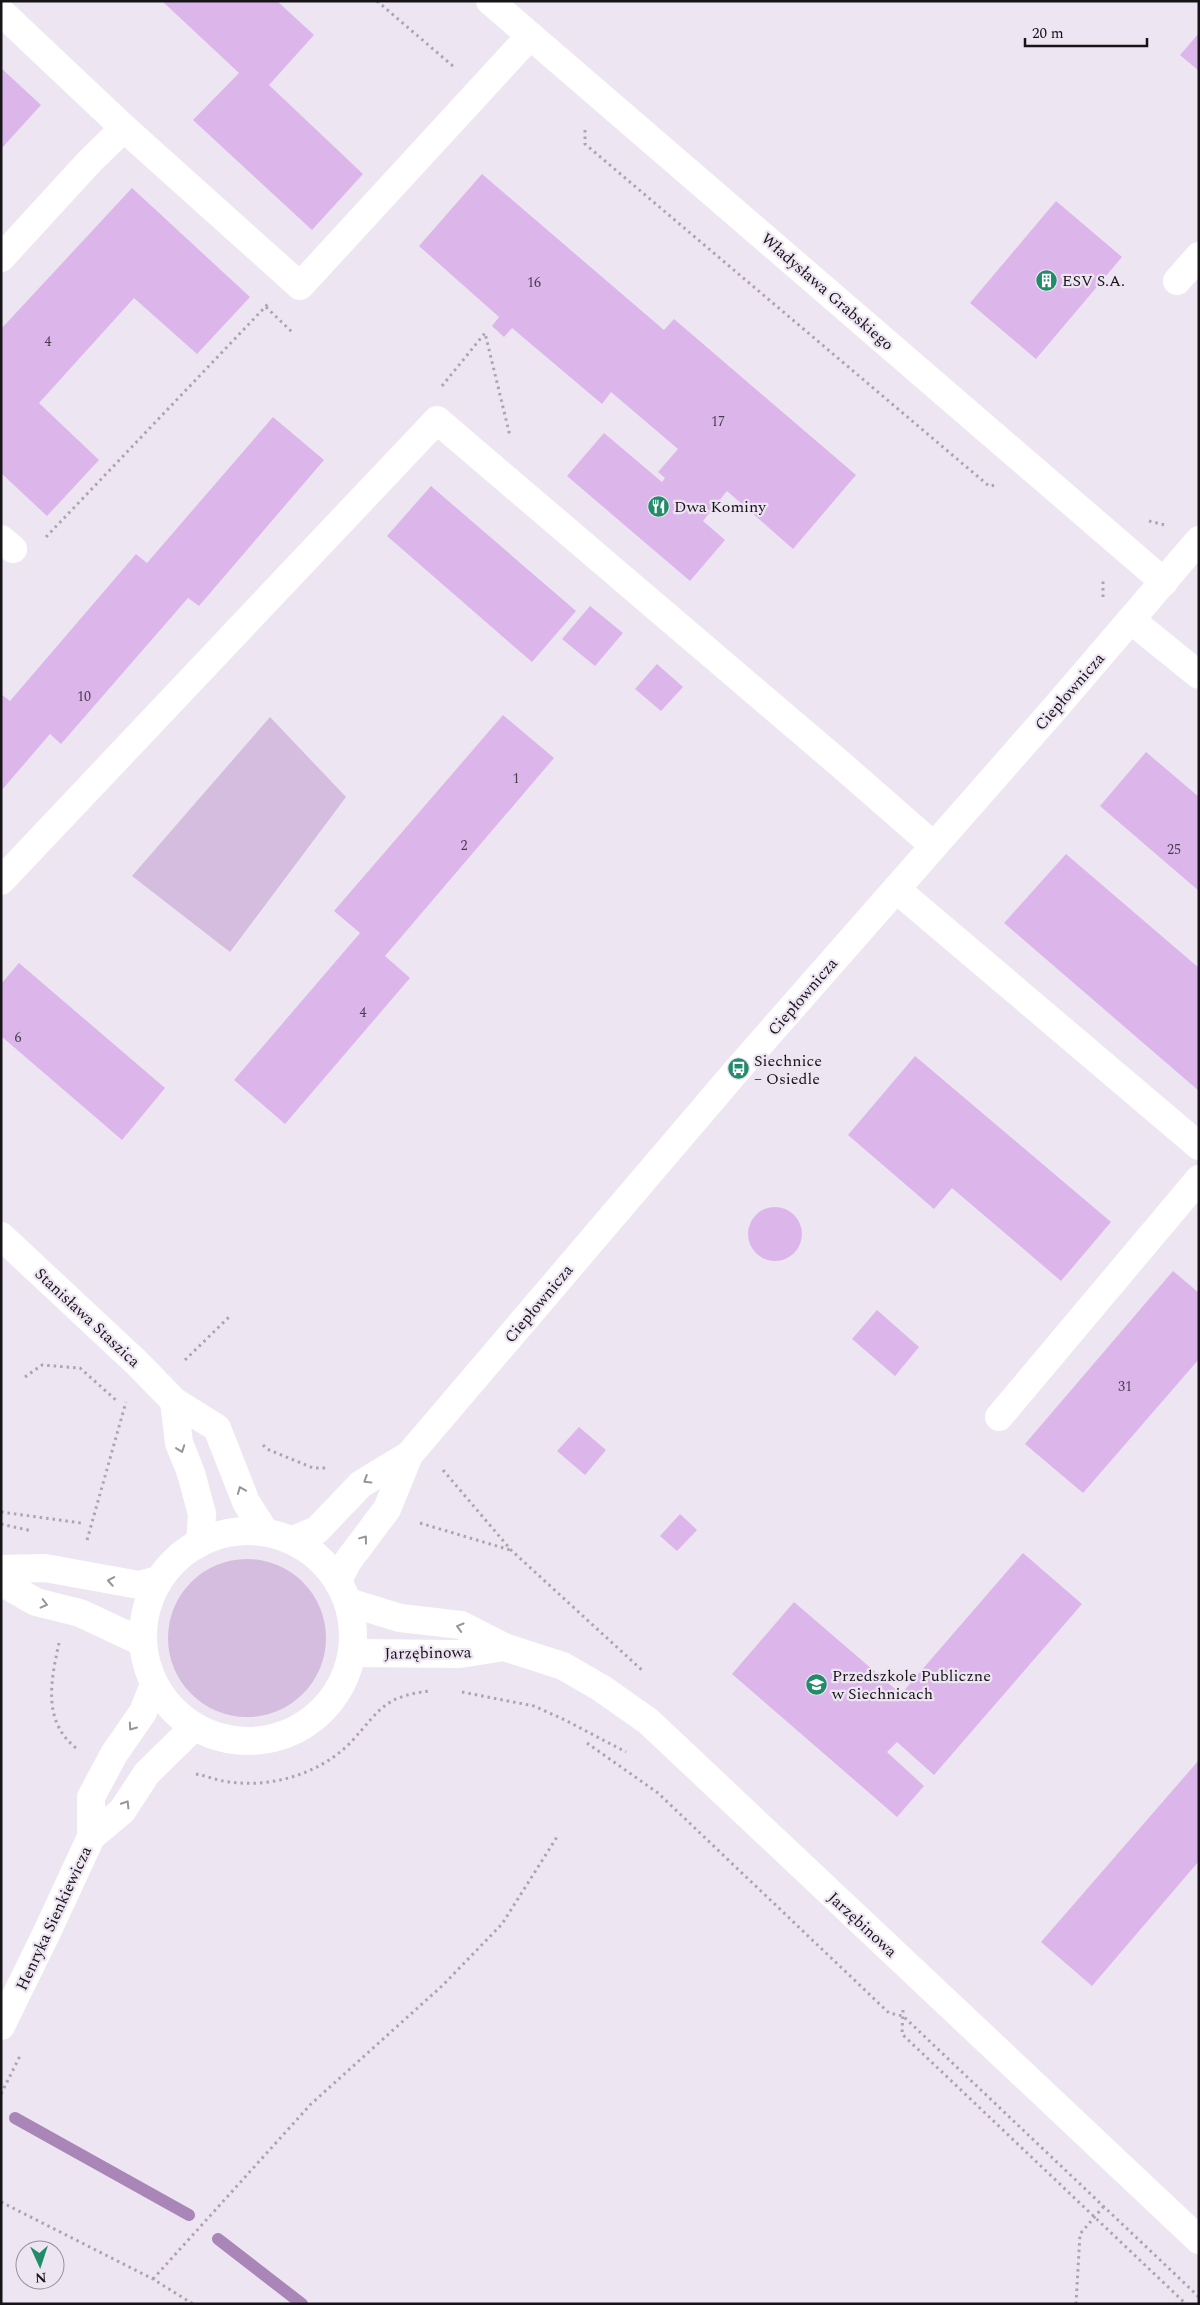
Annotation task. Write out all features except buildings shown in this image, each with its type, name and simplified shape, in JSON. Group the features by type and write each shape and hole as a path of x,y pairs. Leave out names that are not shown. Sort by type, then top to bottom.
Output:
{"street":[{"name":"Władysława Grabskiego","path":"490,1 1164,582"},
{"path":"1,12 124,128 300,286 530,36"},
{"path":"1,258 90,161 124,128"},
{"path":"1177,281 1199,256"},
{"path":"1,881 437,420 934,846"},
{"name":"Ciepłownicza","path":"343,1591 348,1561 387,1509 410,1455 642,1181 1199,540"},
{"path":"1131,620 1199,675"},
{"path":"896,889 1199,1146"},
{"path":"999,1417 1199,1179"},
{"name":"Stanisława Staszica","path":"1,1236 137,1363 174,1401 217,1428 246,1502 265,1532"},
{"path":"174,1401 179,1443 191,1473 202,1514 200,1542"},
{"name":"Ciepłownicza","path":"293,1540 317,1530 361,1484 410,1455"},
{"path":"232,1531 265,1532 293,1540 311,1550 326,1564 343,1591 354,1628 352,1653 342,1686 321,1712 293,1731 260,1740 243,1740 226,1739 194,1727 171,1708 154,1684 146,1663 142,1642 145,1610 158,1580 177,1558 200,1542 232,1531"},
{"path":"1,1569 45,1568 138,1586 158,1580"},
{"path":"1,1582 36,1602 80,1613 142,1642"},
{"name":"Jarzębinowa","path":"343,1591 400,1618 461,1625 504,1647 563,1666 601,1688 648,1721 1199,2240"},
{"name":"Jarzębinowa","path":"352,1653 460,1654 504,1647"},
{"name":"Henryka Sienkiewicza","path":"1,2026 48,1930 90,1837 92,1797 114,1754 143,1712 154,1684"},
{"name":"Henryka Sienkiewicza","path":"90,1837 122,1811 147,1773 194,1727"}],"path":[{"path":"377,1 480,90"},
{"path":"585,128 584,144 989,486 1003,484"},
{"path":"40,543 266,307 291,277"},
{"path":"266,307 292,333"},
{"path":"441,387 485,333 511,439"},
{"path":"1102,573 1104,582 1102,599"},
{"path":"182,1363 229,1317"},
{"path":"85,1545 137,1363"},
{"path":"25,1377 42,1365 80,1368 117,1401"},
{"path":"260,1442 267,1449 313,1468 330,1468"},
{"path":"1,1512 81,1523"},
{"path":"415,1522 510,1550"},
{"path":"60,1642 53,1670 52,1711 65,1736 80,1751"},
{"path":"190,1775 197,1774 228,1782 266,1784 311,1770 332,1758 351,1742 382,1707 404,1694 433,1691"},
{"path":"457,1692 534,1706 592,1735"},
{"path":"587,1743 658,1793 889,2013 903,2016 1199,2297"},
{"path":"153,2279 311,2104 443,1986 502,1924 556,1837"},
{"path":"903,2006 902,2034 1186,2304"},
{"path":"1076,2304 1080,2234 1104,2206 1134,2177"},
{"path":"1,2202 153,2279 193,2304"}],"shaded area":[{"path":"270,717 346,797 230,952 132,876"},
{"path":"255,1559 270,1562 284,1568 303,1582 313,1594 323,1615 326,1638 323,1661 313,1682 303,1694 291,1704 270,1714 255,1717 239,1717 224,1714 203,1704 181,1682 169,1653 168,1630 171,1615 181,1594 203,1572 232,1560"}],"waterway":[{"path":"15,2118 189,2215"},
{"path":"218,2239 302,2304"}],"place":[{"name":"ESV S.A.","path":"1046,280"},
{"name":"Dwa Kominy","path":"658,506"},
{"name":"Siechnice – Osiedle","path":"738,1069"},
{"name":"Przedszkole Publiczne w Siechnicach","path":"816,1684"}]}
